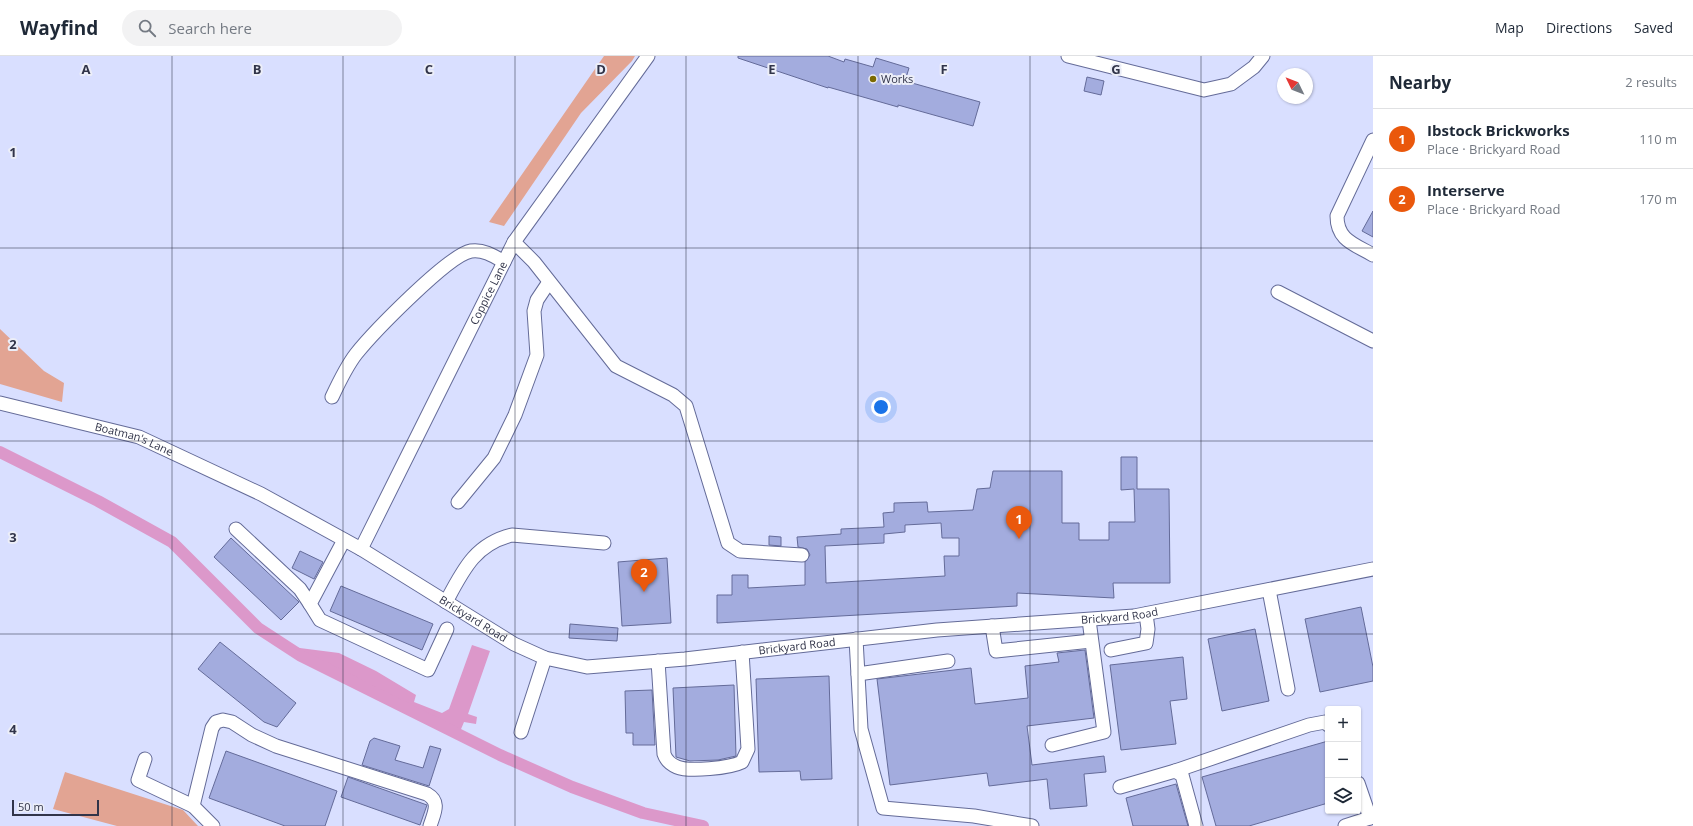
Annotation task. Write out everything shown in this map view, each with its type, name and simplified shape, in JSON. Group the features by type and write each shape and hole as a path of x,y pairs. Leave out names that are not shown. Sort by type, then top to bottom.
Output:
{"street":[{"path":"1068,56 1204,90 1231,84 1254,67 1263,56"},
{"name":"Coppice Lane","path":"361,549 514,242 646,59"},
{"path":"1373,140 1340,205 1337,227 1341,236 1373,255"},
{"path":"514,242 534,262 616,366 673,395 686,406 728,542 740,551 802,555"},
{"path":"332,397 344,373 367,341 409,297 439,271 469,251 479,250 504,262"},
{"path":"458,502 494,458 515,415 537,355 534,311 537,300 550,282"},
{"path":"1278,292 1373,342"},
{"name":"Boatman's Lane","path":"0,403 139,437 261,494"},
{"name":"Brickyard Road","path":"261,494 361,549 514,644 545,658 587,667 992,626 1089,620 1146,614 1373,569"},
{"path":"236,529 300,589 320,620 428,670 447,629"},
{"path":"446,602 466,566 482,548 500,538 512,535 604,543"},
{"path":"310,604 344,540"},
{"path":"1269,590 1288,689"},
{"path":"1111,650 1146,643 1148,629 1146,614"},
{"path":"1052,745 1104,732 1098,674 1091,641 1089,620"},
{"path":"992,626 996,651 1091,641"},
{"path":"856,639 861,729 883,808 974,816 1032,826"},
{"path":"658,661 664,754 666,759 677,767 685,769 730,766 742,762 748,749 742,652"},
{"path":"521,732 545,658"},
{"path":"858,674 948,662"},
{"path":"193,806 212,728 216,722 223,720 232,722 252,735 276,746 427,794 435,800 436,806 430,826"},
{"path":"1120,787 1175,771 1309,725 1325,722"},
{"path":"145,759 138,780 193,806 213,826"},
{"path":"1175,771 1182,775 1196,826"},
{"path":"1345,826 1371,817 1368,795 1361,787"}],"shaded area":[{"path":"604,56 635,56 632,61 581,113 504,226 489,222"},
{"path":"0,329 44,371 64,383 62,402 0,384"},
{"path":"472,645 490,651 468,714 477,717 476,724 464,722 459,734 301,656 284,646 339,653 376,671 416,695 414,702 442,713 449,709"},
{"path":"65,772 183,810 198,826 117,826 53,809"}],"building":[{"path":"738,56 828,56 844,62 845,59 873,67 876,58 909,68 905,81 980,102 973,126 898,105 898,107 828,88 738,58"},
{"path":"1087,77 1104,81 1101,95 1084,91"},
{"path":"1373,211 1373,237 1362,231"},
{"path":"1121,457 1137,457 1137,489 1169,489 1170,583 1113,583 1114,598 1017,593 1017,606 717,623 717,595 732,595 732,575 748,575 748,588 805,585 805,562 810,555 807,549 798,547 797,537 841,534 841,529 884,527 883,513 894,512 894,503 927,502 928,512 973,510 977,489 990,488 993,471 1062,471 1062,523 1079,523 1079,540 1109,540 1109,522 1135,522 1134,489 1121,490","holes":["941,523 942,538 959,538 959,556 944,556 945,576 826,583 825,546 884,543 884,534 905,532 905,525"]},
{"path":"769,536 781,537 781,546 769,545"},
{"path":"231,538 299,602 281,620 214,557"},
{"path":"300,551 323,562 314,579 292,568"},
{"path":"667,558 671,623 622,626 618,562"},
{"path":"341,586 433,624 422,650 330,611"},
{"path":"1361,607 1373,667 1373,681 1320,692 1305,619"},
{"path":"570,624 618,628 617,641 569,638"},
{"path":"1255,629 1269,701 1222,711 1208,639"},
{"path":"220,642 296,703 277,727 264,722 198,669"},
{"path":"1085,650 1094,718 1027,726 1032,765 1104,756 1106,772 1084,774 1087,806 1050,809 1047,779 989,786 987,773 890,785 877,679 971,668 975,704 1028,698 1025,666 1059,662 1057,653"},
{"path":"1183,657 1187,699 1170,701 1176,744 1121,750 1110,665"},
{"path":"829,676 832,779 801,780 800,771 759,772 756,679"},
{"path":"734,685 736,756 718,760 690,761 676,757 673,688"},
{"path":"652,690 655,745 633,745 633,733 626,733 625,691"},
{"path":"374,738 400,746 395,760 423,768 430,746 441,749 429,786 362,765 370,741"},
{"path":"1325,742 1325,804 1249,826 1216,826 1202,777"},
{"path":"226,751 337,791 325,826 285,826 209,798"},
{"path":"348,777 427,805 420,825 341,797"},
{"path":"1176,784 1188,826 1133,826 1126,798"}],"waterway":[{"path":"0,452 98,501 172,542 258,628 301,656 500,755 572,787 643,813 703,826"}],"place":[{"name":"Works","path":"873,79"},
{"name":"Ibstock Brickworks","path":"1019,539"},
{"name":"Interserve","path":"644,592"}]}
